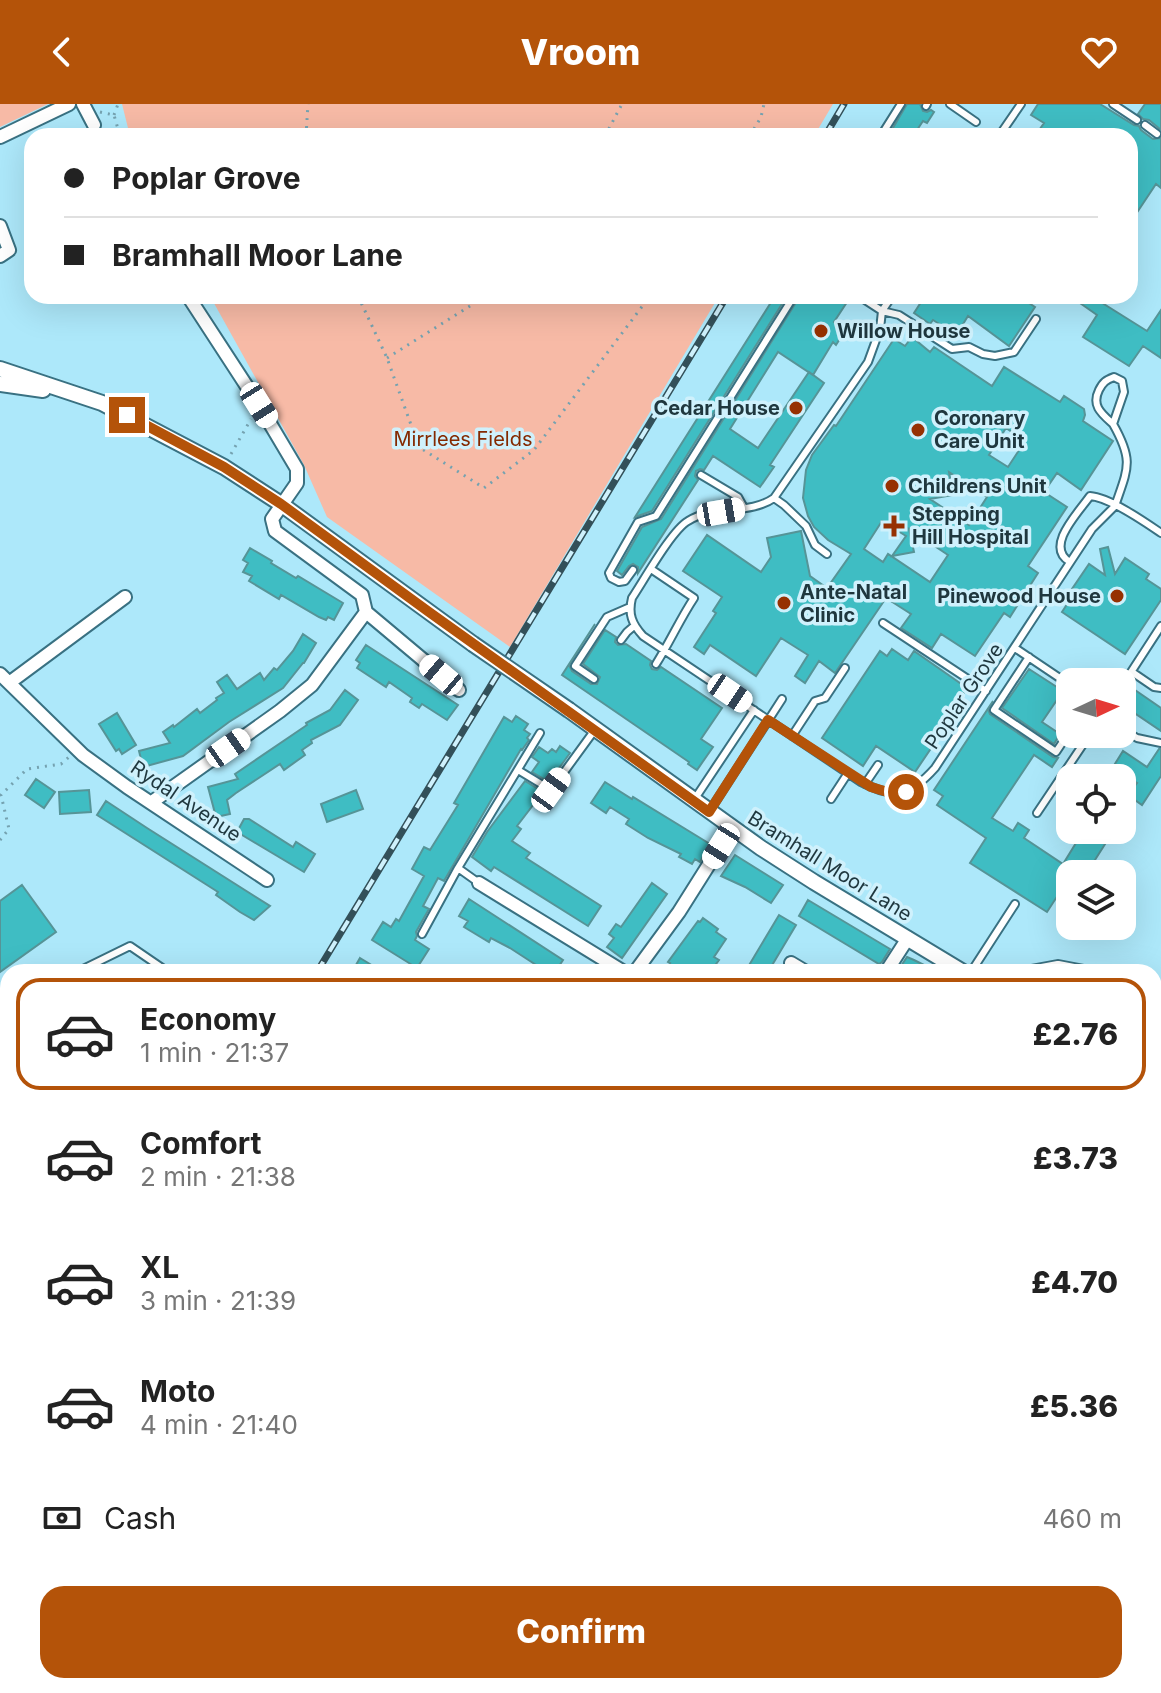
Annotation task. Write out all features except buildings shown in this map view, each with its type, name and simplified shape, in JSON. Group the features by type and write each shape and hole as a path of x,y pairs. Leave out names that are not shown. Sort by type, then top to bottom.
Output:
{"street":[{"path":"0,137 69,104"},
{"path":"0,226 9,250 0,256"},
{"path":"193,304 297,469 297,483 272,519 275,531 362,595 366,612 459,690"},
{"name":"Bramhall Moor Lane","path":"0,369 102,403 224,467 281,504 732,828 814,882 950,964"},
{"name":"Bramhall Moor Lane","path":"0,384 79,395"},
{"path":"4,678 125,597"},
{"path":"152,802 312,685 366,612"},
{"name":"Rydal Avenue","path":"4,678 80,752 267,880"},
{"path":"641,964 679,912 732,828"},
{"path":"479,883 611,964"},
{"path":"891,964 908,938"}],"lane":[{"path":"886,128 901,104"},
{"path":"950,104 976,122"},
{"path":"1004,128 1021,104"},
{"path":"1113,104 1137,120"},
{"path":"1145,125 1157,134"},
{"path":"633,570 625,581 619,582 609,573 638,522 656,516 789,304"},
{"path":"871,304 882,311 899,315 952,349 969,347 995,356 1014,352 1036,319"},
{"path":"621,640 634,626 630,607 632,598 676,532 687,521 697,516 769,502 774,498 868,362 887,304"},
{"path":"1113,424 1124,392 1122,381 1114,377 1104,382 1096,400 1098,409 1113,424 1125,449 1128,469 1115,506"},
{"path":"701,475 738,497 744,508"},
{"path":"1070,562 1060,552 1059,542 1090,496 1098,496 1135,515 1161,533"},
{"path":"774,498 806,526 815,545 827,554"},
{"name":"Poplar Grove","path":"634,626 643,636 865,784 883,792 906,792 918,786 942,758 1092,529 1115,506"},
{"path":"651,569 694,598 656,664"},
{"path":"594,679 575,666 607,617 630,607"},
{"path":"883,623 986,691"},
{"path":"1135,668 1161,626"},
{"path":"1015,648 1056,676"},
{"path":"1029,657 994,710 1056,752 1059,748"},
{"path":"792,736 815,701 825,698 845,668"},
{"path":"1136,675 1161,688"},
{"path":"709,812 782,699"},
{"path":"694,800 754,710"},
{"path":"518,770 551,790 596,729"},
{"path":"422,934 540,733"},
{"path":"1136,737 1161,743"},
{"path":"1037,813 1081,748"},
{"path":"865,784 878,765"},
{"path":"831,799 848,773"},
{"path":"458,868 479,883"},
{"path":"976,964 1015,904"},
{"path":"93,964 130,946 156,964"}],"path":[{"path":"118,104 114,115 118,128"},
{"path":"306,128 308,104"},
{"path":"609,128 622,104"},
{"path":"755,128 764,104"},
{"path":"90,118 99,112 114,115"},
{"path":"362,304 387,358 419,447 484,488 534,450 644,304"},
{"path":"387,358 473,304"},
{"path":"224,467 259,405"},
{"path":"0,840 9,829 1,795 27,769 61,764 80,752"}],"green space":[{"path":"0,104 48,104 0,127"},
{"path":"122,104 833,104 819,128 128,128"},
{"name":"Mirrlees Fields","path":"214,304 714,304 510,647 327,517 304,465"}],"railway":[{"path":"830,128 844,104"},
{"path":"322,964 722,304"}],"place":[{"name":"Willow House","path":"821,331"},
{"name":"Cedar House","path":"796,408"},
{"name":"Coronary Care Unit","path":"918,430"},
{"name":"Childrens Unit","path":"892,486"},
{"name":"Stepping Hill Hospital","path":"894,526"},
{"name":"Pinewood House","path":"1117,596"},
{"name":"Ante-Natal Clinic","path":"784,603"}],"route":[{"path":"127,415 200,453 281,504 709,812 768,720 871,787 894,794 906,792"}]}
